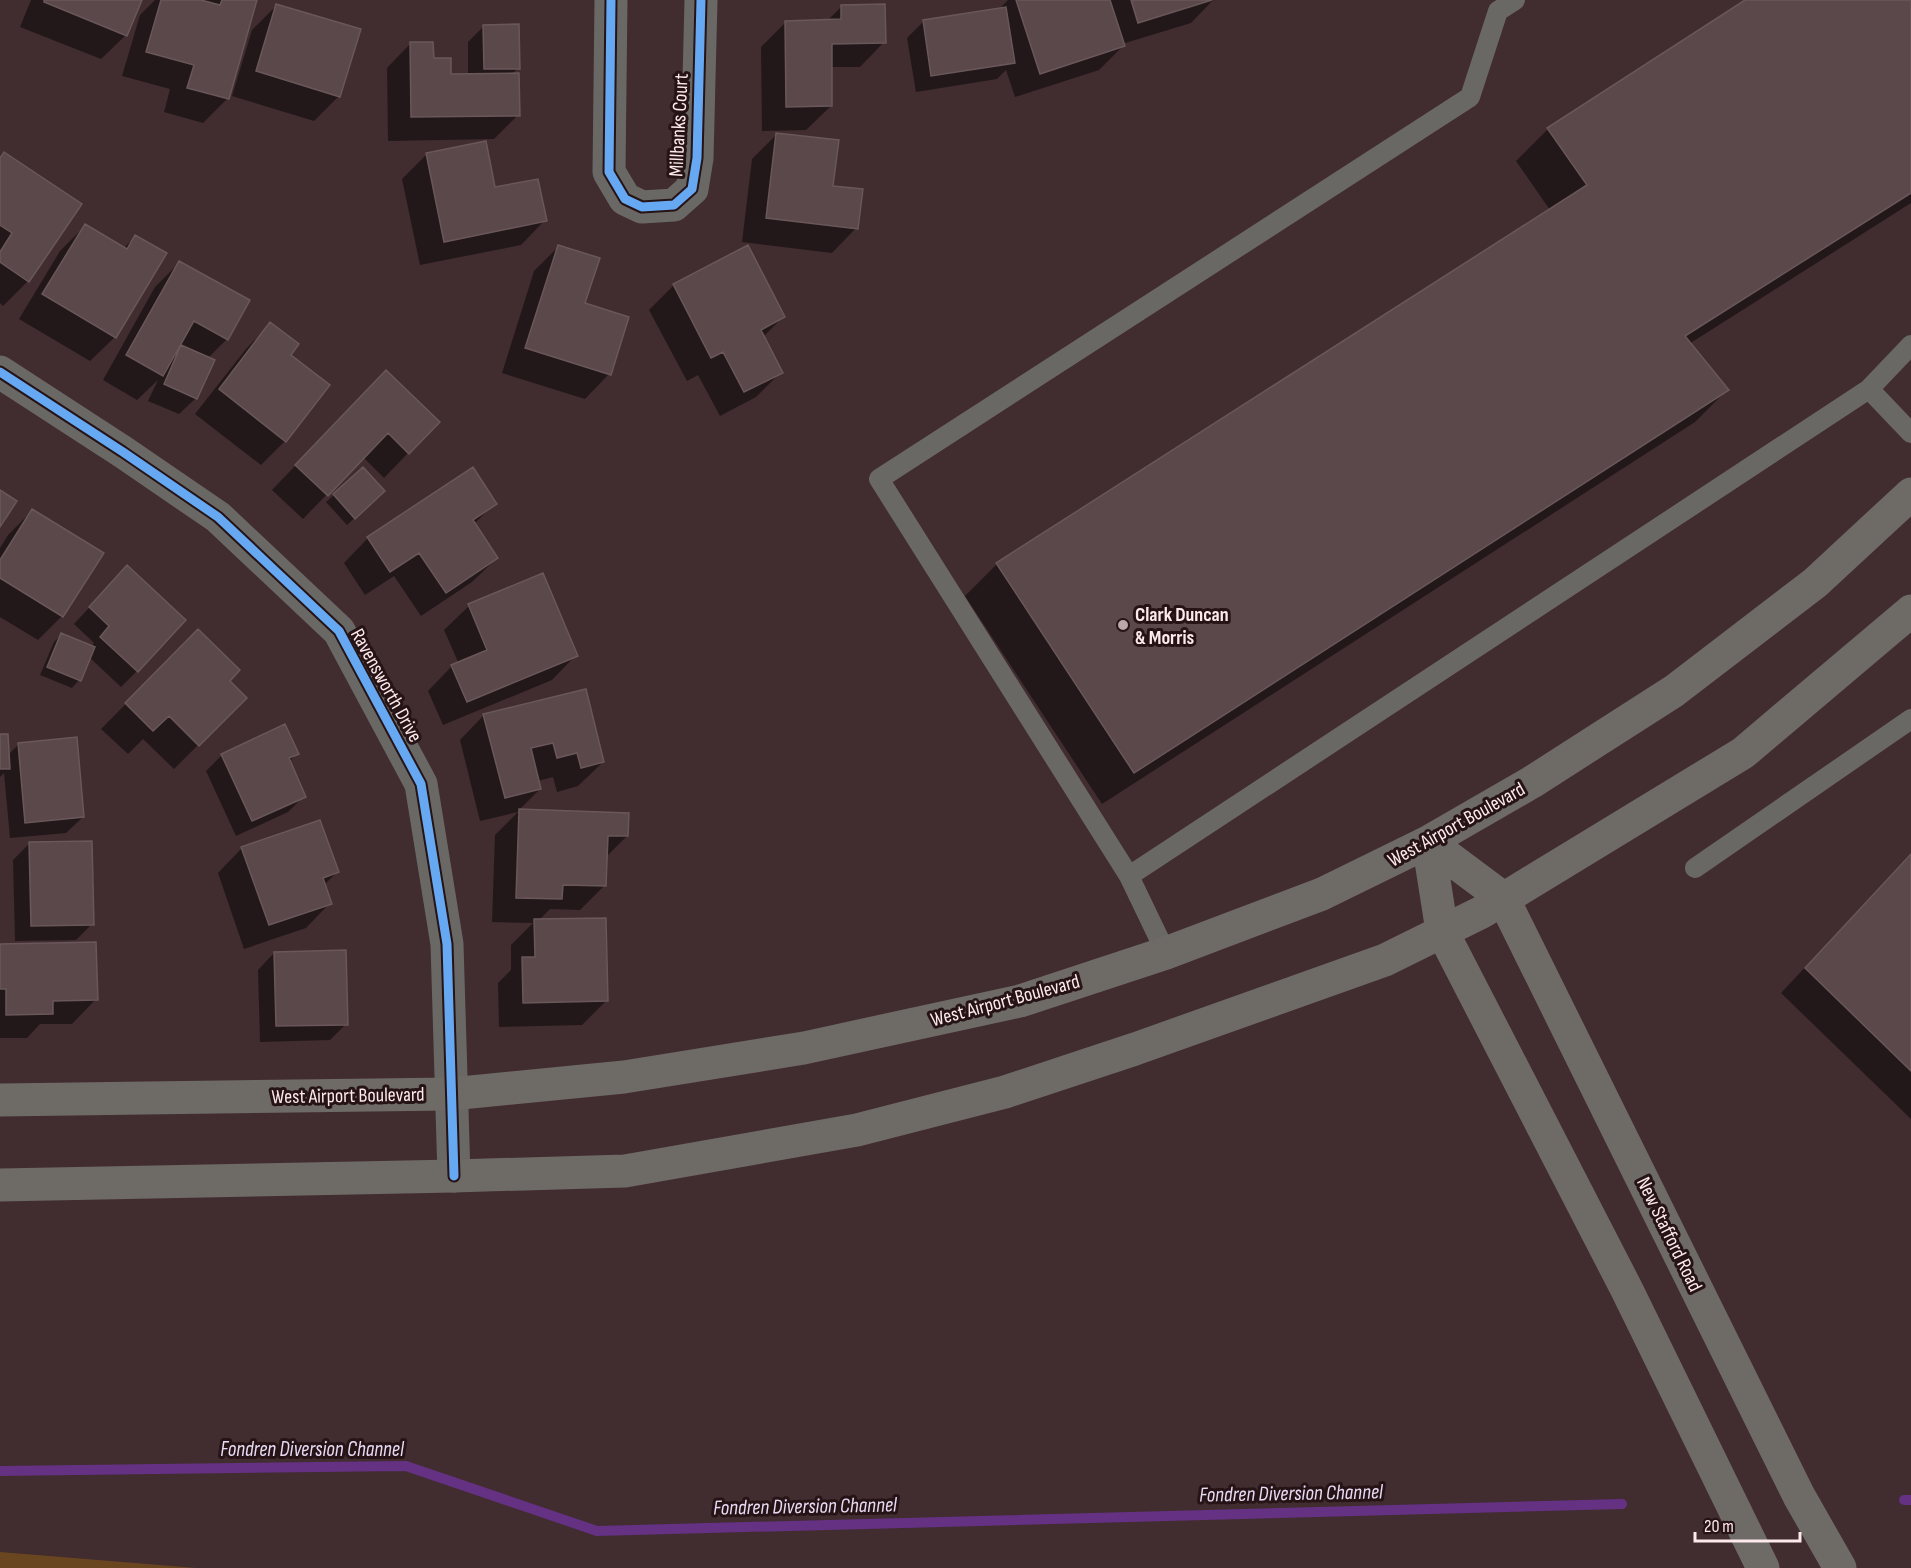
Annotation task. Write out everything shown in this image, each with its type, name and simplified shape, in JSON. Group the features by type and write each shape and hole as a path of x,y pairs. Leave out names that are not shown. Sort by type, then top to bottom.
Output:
{"main road":[{"name":"West Airport Boulevard","path":"0,1100 451,1094 624,1077 804,1048 1020,1001 1166,953 1322,894 1428,842 1532,782 1674,691 1815,583 1911,494"},
{"path":"0,1185 625,1171 857,1130 1005,1092 1124,1053 1385,960 1482,912 1743,753 1911,611"},
{"path":"1428,842 1503,898"},
{"path":"1428,842 1442,932 1627,1290 1762,1568"},
{"name":"New Stafford Road","path":"1503,898 1799,1496 1840,1568"}],"street":[{"name":"Millbanks Court","path":"611,0 609,172 625,199 642,207 674,205 692,189 697,158 701,0"},
{"name":"Ravensworth Drive","path":"0,372 218,517 339,632 421,784 447,944 454,1176"}],"lane":[{"path":"1166,953 1129,876 879,479 1470,97 1498,11 1515,0"},
{"path":"1129,876 1869,389 1911,345"},
{"path":"1869,389 1911,434"},
{"path":"1695,868 1911,719"}],"shaded area":[{"path":"0,1552 196,1568 0,1568"}],"building":[{"path":"44,0 142,0 127,36 44,2"},
{"path":"161,0 201,0 220,5 222,0 257,0 229,99 187,88 194,65 146,52"},
{"path":"1016,0 1110,0 1125,46 1040,74"},
{"path":"1131,0 1212,0 1138,23"},
{"path":"1745,0 1911,0 1911,193 1685,336 1729,390 1134,773 996,563 1587,185 1547,128"},
{"path":"276,4 361,29 340,97 256,71"},
{"path":"885,4 886,43 832,44 832,106 786,107 785,21 841,19 841,5"},
{"path":"1006,7 1015,63 931,76 923,20"},
{"path":"519,24 520,69 484,69 483,25"},
{"path":"410,42 433,42 434,58 451,58 451,74 519,73 520,116 411,117"},
{"path":"776,133 839,140 833,186 863,189 858,229 766,218"},
{"path":"486,141 495,187 538,179 547,221 444,242 426,153"},
{"path":"4,152 82,204 29,282 0,262 0,252 12,233 0,225 0,158"},
{"path":"85,224 127,249 135,235 167,253 116,338 42,294"},
{"path":"558,245 600,258 585,303 629,317 611,375 525,348"},
{"path":"748,245 785,317 761,330 783,373 744,392 723,352 711,358 673,284"},
{"path":"179,261 250,300 228,340 194,321 163,376 126,355"},
{"path":"270,322 299,344 291,355 330,385 286,442 219,389"},
{"path":"181,345 215,360 197,399 164,384"},
{"path":"386,370 440,422 409,454 388,433 328,496 295,465"},
{"path":"363,467 385,491 355,519 333,494"},
{"path":"473,467 497,504 473,520 498,558 446,593 419,553 390,572 367,537"},
{"path":"0,490 17,501 0,527"},
{"path":"32,509 104,553 63,617 0,578 0,560"},
{"path":"127,565 186,620 138,672 100,637 109,626 89,607"},
{"path":"543,573 578,656 467,702 451,665 487,650 468,604"},
{"path":"198,629 240,670 230,681 247,698 199,746 169,716 153,731 125,703"},
{"path":"61,633 95,647 81,681 47,667"},
{"path":"586,689 604,762 581,768 577,753 557,758 553,743 531,748 541,789 505,798 483,714"},
{"path":"285,724 299,754 289,758 306,797 252,821 221,754"},
{"path":"0,734 8,734 10,769 0,769"},
{"path":"77,737 84,817 25,823 18,743"},
{"path":"519,809 629,813 628,836 608,836 606,886 563,885 562,899 516,898"},
{"path":"320,820 339,872 323,878 332,904 269,925 241,847"},
{"path":"92,841 94,925 31,926 29,842"},
{"path":"1911,854 1911,1071 1805,968"},
{"path":"606,918 608,1001 523,1003 522,957 535,957 534,919"},
{"path":"96,942 98,1000 53,1001 53,1014 6,1015 6,989 0,989 0,944"},
{"path":"346,950 348,1025 276,1026 274,952"}],"waterway":[{"name":"Fondren Diversion Channel","path":"0,1471 406,1466 597,1531 1622,1504"},
{"name":"Fondren Diversion Channel","path":"1904,1500 1911,1500"}],"cycle path":[{"path":"611,0 609,172 625,199 642,207 674,205 692,189 697,158 701,0"},
{"path":"0,372 218,517 339,631 421,784 447,944 454,1176"}],"place":[{"name":"Clark Duncan & Morris","path":"1123,625"}]}
